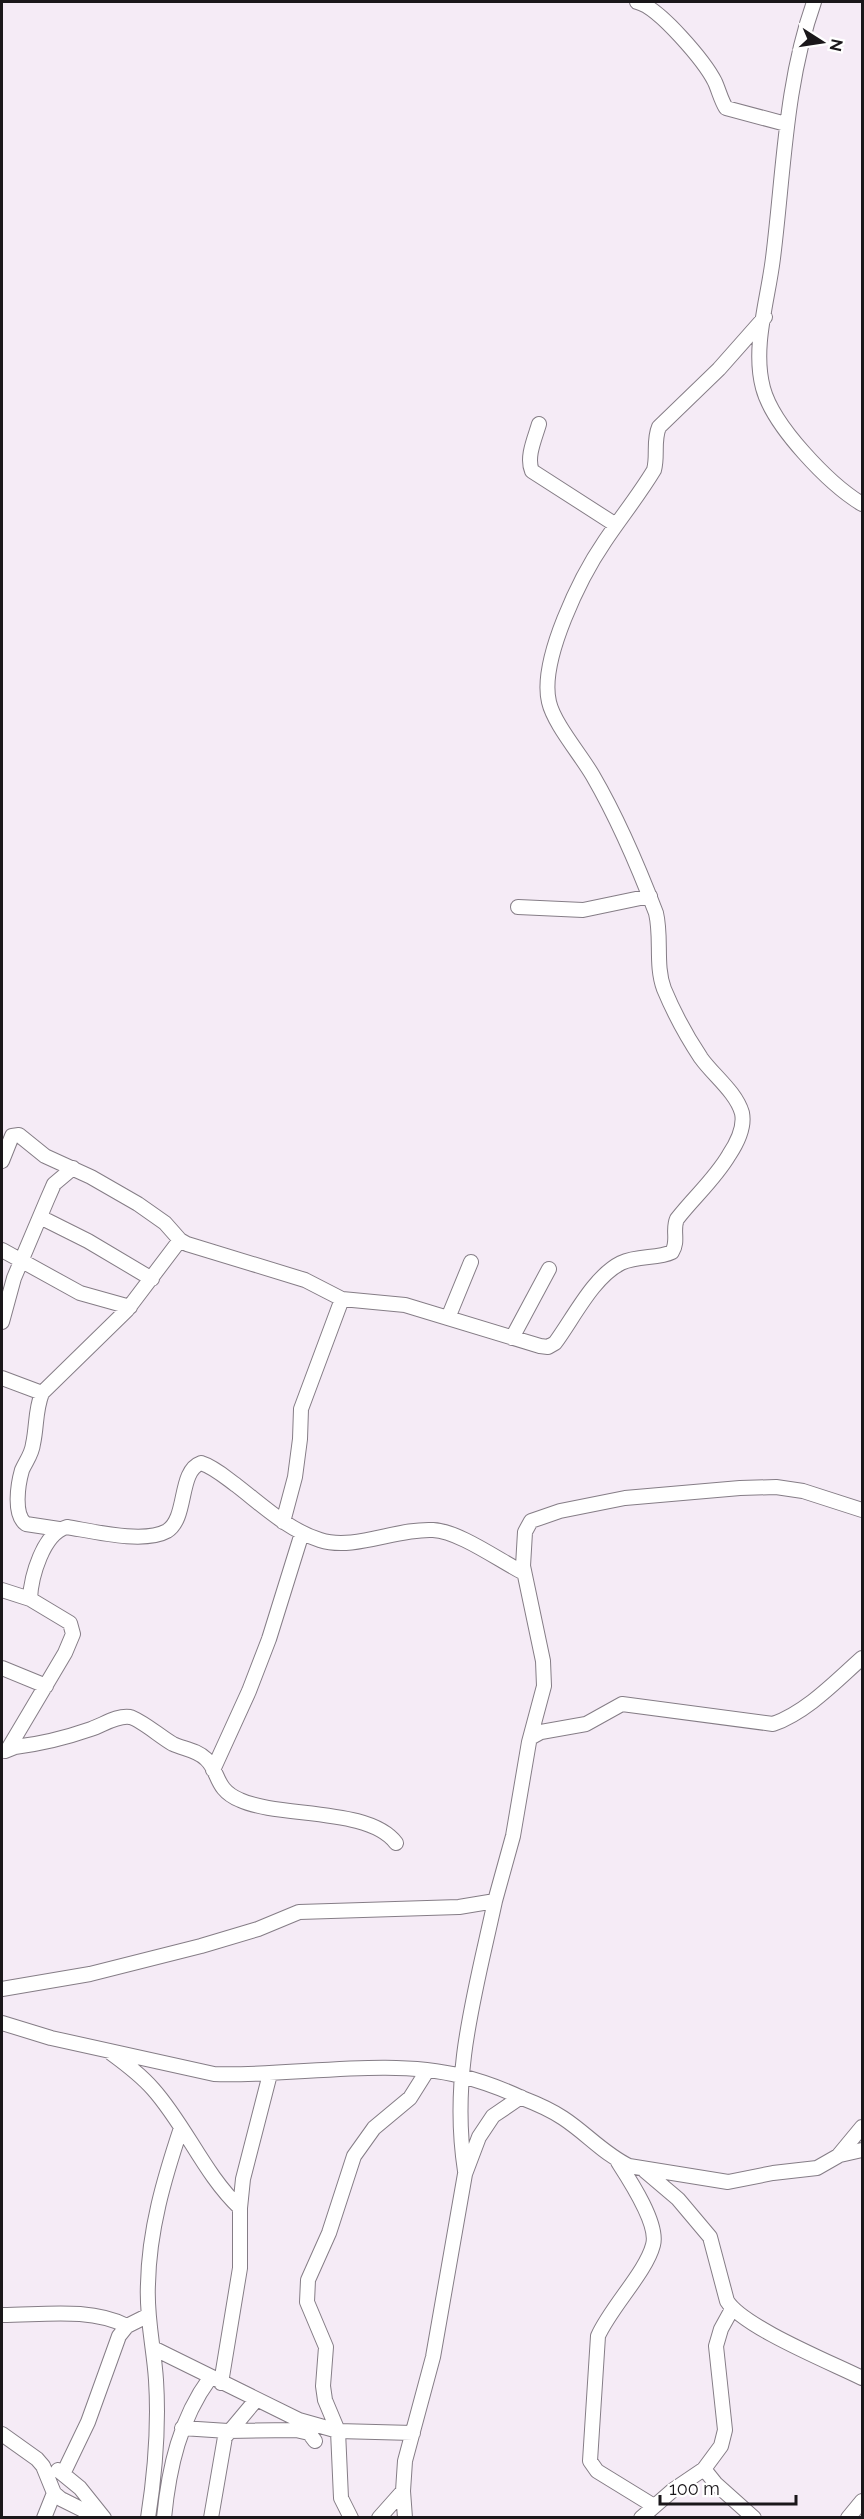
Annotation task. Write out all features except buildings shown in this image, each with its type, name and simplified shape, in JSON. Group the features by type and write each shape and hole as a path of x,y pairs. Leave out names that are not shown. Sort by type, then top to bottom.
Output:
{"street":[{"path":"637,2 655,10 696,56 715,82 726,108 786,124"},
{"path":"813,2 805,26 786,124 778,220 760,344 759,368 763,390 772,411 784,429 846,494 862,504"},
{"path":"2,1161 9,1140 15,1134 45,1156 73,1168 153,1213 180,1240 305,1280 342,1299 392,1302 548,1347 555,1343 588,1296 612,1269 632,1258 672,1252 677,1238 676,1219 718,1172 741,1131 742,1113 737,1102 701,1057 664,989 659,974 659,926 650,896 609,807 588,768 554,715 549,701 550,667 561,628 591,565 654,470 657,457 656,434 659,427 719,369 765,317"},
{"path":"539,423 529,465 532,471 616,525"},
{"path":"518,907 583,910 650,896"},
{"path":"2,1322 14,1278 54,1184 73,1168"},
{"path":"40,1216 88,1241 152,1280"},
{"path":"180,1240 130,1307 42,1393 36,1408 33,1447 19,1483 20,1518 26,1524 59,1529 67,1527 121,1536 149,1535 167,1530 176,1519 190,1473 195,1465 201,1463 216,1470 283,1522 321,1541 341,1543 405,1531 435,1530 453,1534 524,1574"},
{"path":"2,1250 80,1293 130,1307"},
{"path":"448,1318 471,1262"},
{"path":"512,1338 549,1269"},
{"path":"283,1522 300,1439 301,1409 342,1299"},
{"path":"2,1378 42,1393"},
{"path":"465,2174 461,2148 462,2058 482,1952 513,1836 544,1686 543,1661 524,1574 525,1532 531,1521 545,1515 625,1498 666,1493 776,1487 803,1491 862,1510"},
{"path":"30,1599 37,1564 59,1529"},
{"path":"213,1770 245,1702 269,1640 302,1533"},
{"path":"2,1590 30,1599 70,1623 73,1628 65,1653 5,1752"},
{"path":"532,1737 541,1732 586,1724 622,1704 774,1724 820,1696 862,1658"},
{"path":"2,1668 46,1686"},
{"path":"5,1752 91,1729 118,1719 131,1718 174,1744 204,1756 227,1792 240,1800 255,1805 318,1813 381,1828 396,1843"},
{"path":"2,1989 90,1974 201,1946 258,1929 299,1912 459,1907 495,1901"},
{"path":"2,2023 51,2038 214,2074 371,2069 427,2071 460,2076 521,2097 561,2116 617,2160 644,2170 728,2182 773,2173 817,2168 838,2156 862,2150"},
{"path":"107,2050 149,2085 181,2128 221,2191 240,2208"},
{"path":"351,2517 345,2509 339,2487 338,2431 325,2400 323,2386 326,2347 307,2302 309,2275 329,2233 349,2168 360,2145 374,2128 410,2098 427,2071"},
{"path":"164,2517 175,2454 183,2425 200,2392 215,2380 240,2268 240,2208 243,2179 270,2074"},
{"path":"405,2517 403,2491 405,2461 433,2357 465,2174 479,2136 493,2116 521,2097"},
{"path":"838,2156 862,2127"},
{"path":"148,2517 156,2437 156,2382 147,2316 148,2283 155,2217 181,2128"},
{"path":"617,2160 636,2190 650,2223 654,2244 598,2336 590,2461 597,2471 654,2506"},
{"path":"644,2170 678,2199 710,2237 727,2301 732,2309 756,2326 862,2378"},
{"path":"641,2517 673,2490 704,2469 721,2446 725,2430 725,2408 716,2346 721,2329 732,2309"},
{"path":"2,2315 87,2314 114,2320 127,2326"},
{"path":"63,2474 88,2422 119,2336 127,2326 147,2316"},
{"path":"153,2348 299,2420 338,2431 413,2433"},
{"path":"211,2517 225,2437 256,2400"},
{"path":"156,2437 183,2425 228,2431 296,2430 309,2433 315,2441"},
{"path":"2,2434 63,2474 80,2488 104,2517"},
{"path":"37,2459 54,2493 61,2499 99,2517"},
{"path":"704,2469 706,2474 754,2517"},
{"path":"378,2517 403,2491"},
{"path":"44,2517 54,2493"},
{"path":"848,2517 862,2501"},
{"path":"731,2517 740,2505"}]}
